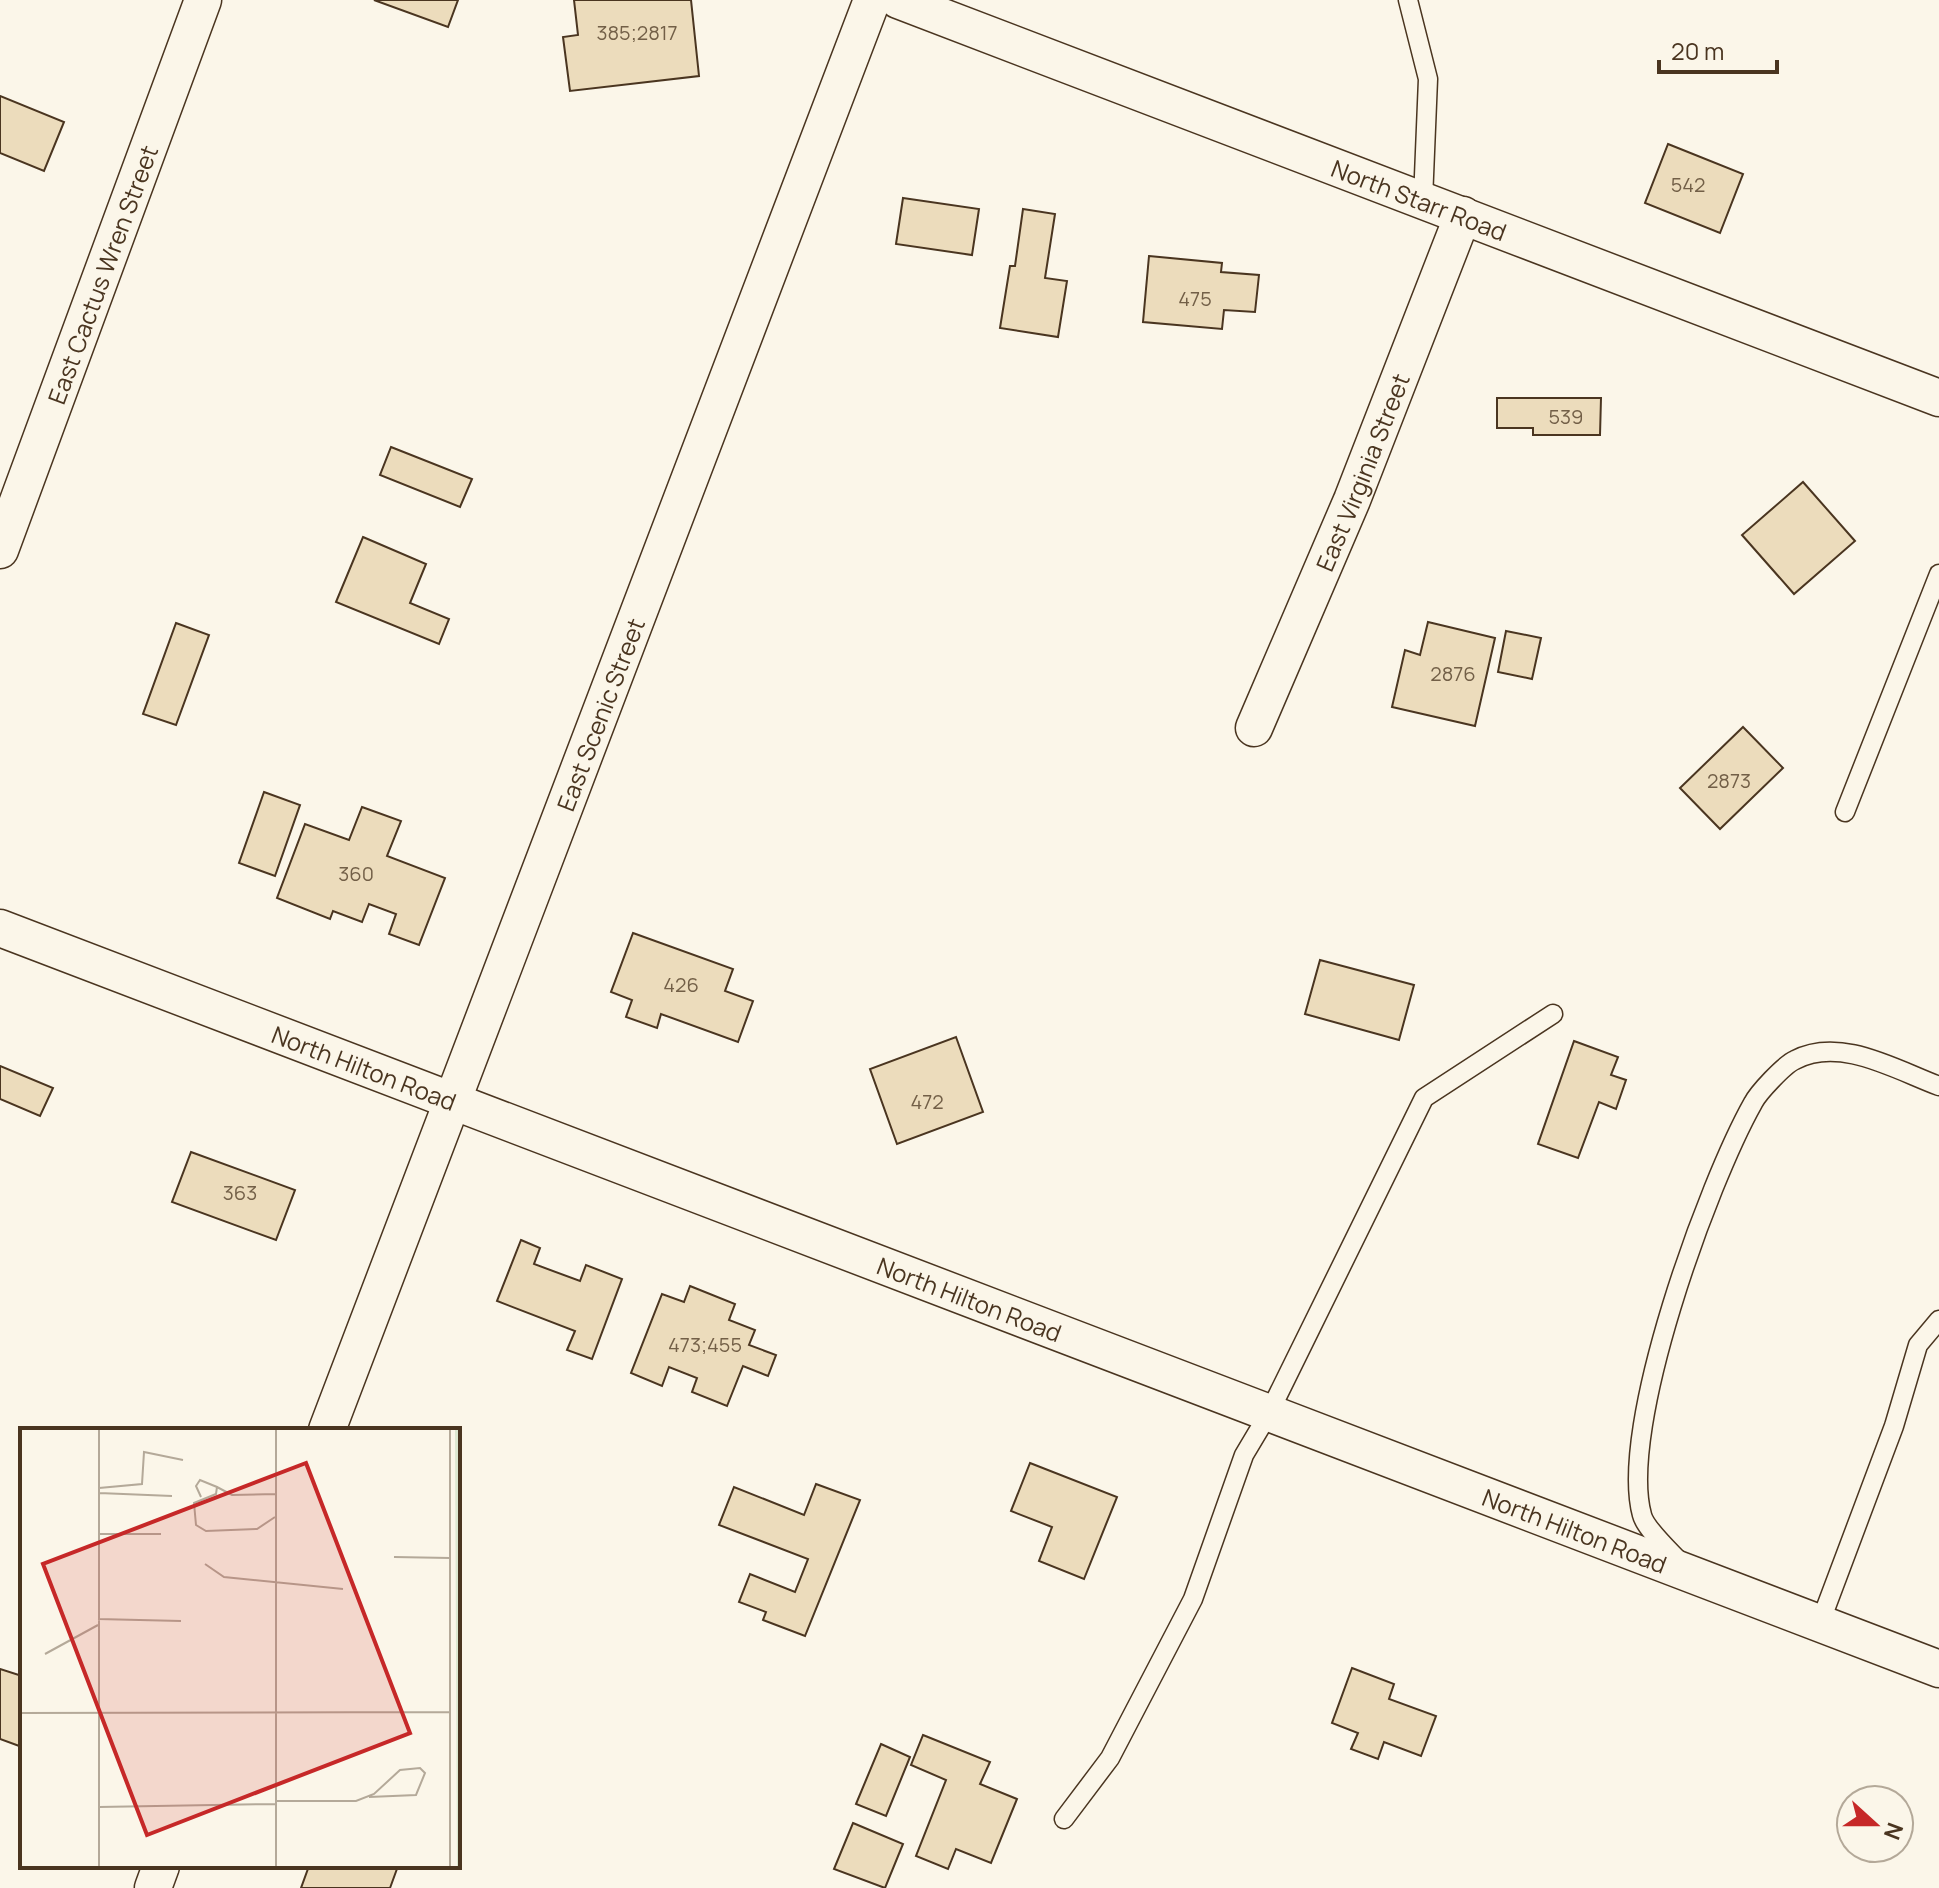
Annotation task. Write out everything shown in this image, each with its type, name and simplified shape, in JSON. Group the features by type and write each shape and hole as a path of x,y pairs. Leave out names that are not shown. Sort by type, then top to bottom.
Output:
{"street":[{"name":"East Cactus Wren Street","path":"0,550 203,0"},
{"name":"East Scenic Street","path":"328,1428 872,0"},
{"name":"North Starr Road","path":"898,0 1939,398"},
{"name":"East Virginia Street","path":"1254,728 1352,500 1463,215"},
{"name":"North Hilton Road","path":"0,928 1939,1669"},
{"path":"153,1888 160,1868"}],"lane":[{"path":"1408,0 1428,79 1423,200"},
{"path":"1845,812 1939,574"},
{"path":"1064,1819 1110,1758 1193,1599 1244,1455 1269,1413 1424,1098 1553,1014"},
{"path":"1689,1573 1642,1518 1638,1478 1644,1421 1658,1355 1716,1180 1754,1100 1792,1060 1820,1050 1851,1053 1939,1086"},
{"path":"1820,1623 1894,1426 1918,1345 1939,1320"}],"building":[{"path":"374,0 458,0 448,27"},
{"path":"574,0 691,0 699,76 570,91 563,37 578,35"},
{"path":"0,96 64,122 44,171 0,153"},
{"path":"1668,144 1743,174 1720,233 1645,203"},
{"path":"903,198 979,209 972,255 896,244"},
{"path":"1023,209 1055,214 1045,278 1067,281 1058,337 1000,328 1010,266 1015,266"},
{"path":"1149,256 1222,263 1221,272 1259,275 1255,312 1224,310 1222,329 1143,322"},
{"path":"1497,398 1601,398 1600,435 1533,435 1533,428 1497,428"},
{"path":"391,447 472,479 460,507 380,475"},
{"path":"1803,482 1855,541 1794,594 1742,535"},
{"path":"363,537 426,564 410,603 449,619 439,644 336,602"},
{"path":"1428,622 1495,638 1475,726 1392,707 1405,650 1420,655"},
{"path":"176,623 209,635 176,725 143,714"},
{"path":"1506,631 1541,638 1532,679 1498,672"},
{"path":"1743,727 1783,768 1720,829 1680,788"},
{"path":"264,792 300,805 275,876 239,863"},
{"path":"362,807 401,821 387,856 445,878 419,945 389,934 396,914 369,904 362,922 333,911 330,919 277,898 305,824 349,840"},
{"path":"633,933 733,969 725,991 753,1001 738,1042 661,1014 657,1028 626,1017 632,1000 611,992"},
{"path":"1320,960 1414,985 1399,1040 1305,1014"},
{"path":"956,1037 983,1112 897,1144 870,1069"},
{"path":"1574,1041 1618,1057 1611,1075 1626,1080 1616,1109 1599,1102 1578,1158 1538,1144"},
{"path":"0,1066 53,1088 40,1116 0,1099"},
{"path":"191,1152 295,1190 276,1240 172,1202"},
{"path":"521,1240 540,1248 534,1264 580,1281 586,1265 622,1279 592,1359 567,1350 575,1331 497,1301"},
{"path":"690,1286 735,1304 729,1320 755,1330 749,1345 776,1355 768,1376 743,1366 727,1406 692,1392 697,1378 669,1367 662,1386 631,1373 662,1294 684,1302"},
{"path":"1030,1463 1117,1497 1084,1579 1039,1561 1052,1527 1011,1511"},
{"path":"816,1484 860,1500 805,1636 763,1620 766,1612 739,1602 750,1574 795,1592 808,1559 719,1525 734,1487 804,1515"},
{"path":"1352,1668 1394,1684 1389,1699 1436,1716 1421,1756 1384,1742 1378,1759 1351,1749 1358,1733 1332,1723"},
{"path":"0,1669 20,1675 20,1746 0,1739"},
{"path":"923,1735 990,1762 980,1784 1017,1799 991,1863 956,1849 948,1869 916,1856 946,1780 911,1765"},
{"path":"881,1744 910,1757 886,1816 856,1804"},
{"path":"853,1823 903,1844 885,1888 834,1869"},
{"path":"308,1868 397,1868 390,1888 301,1888"}]}
